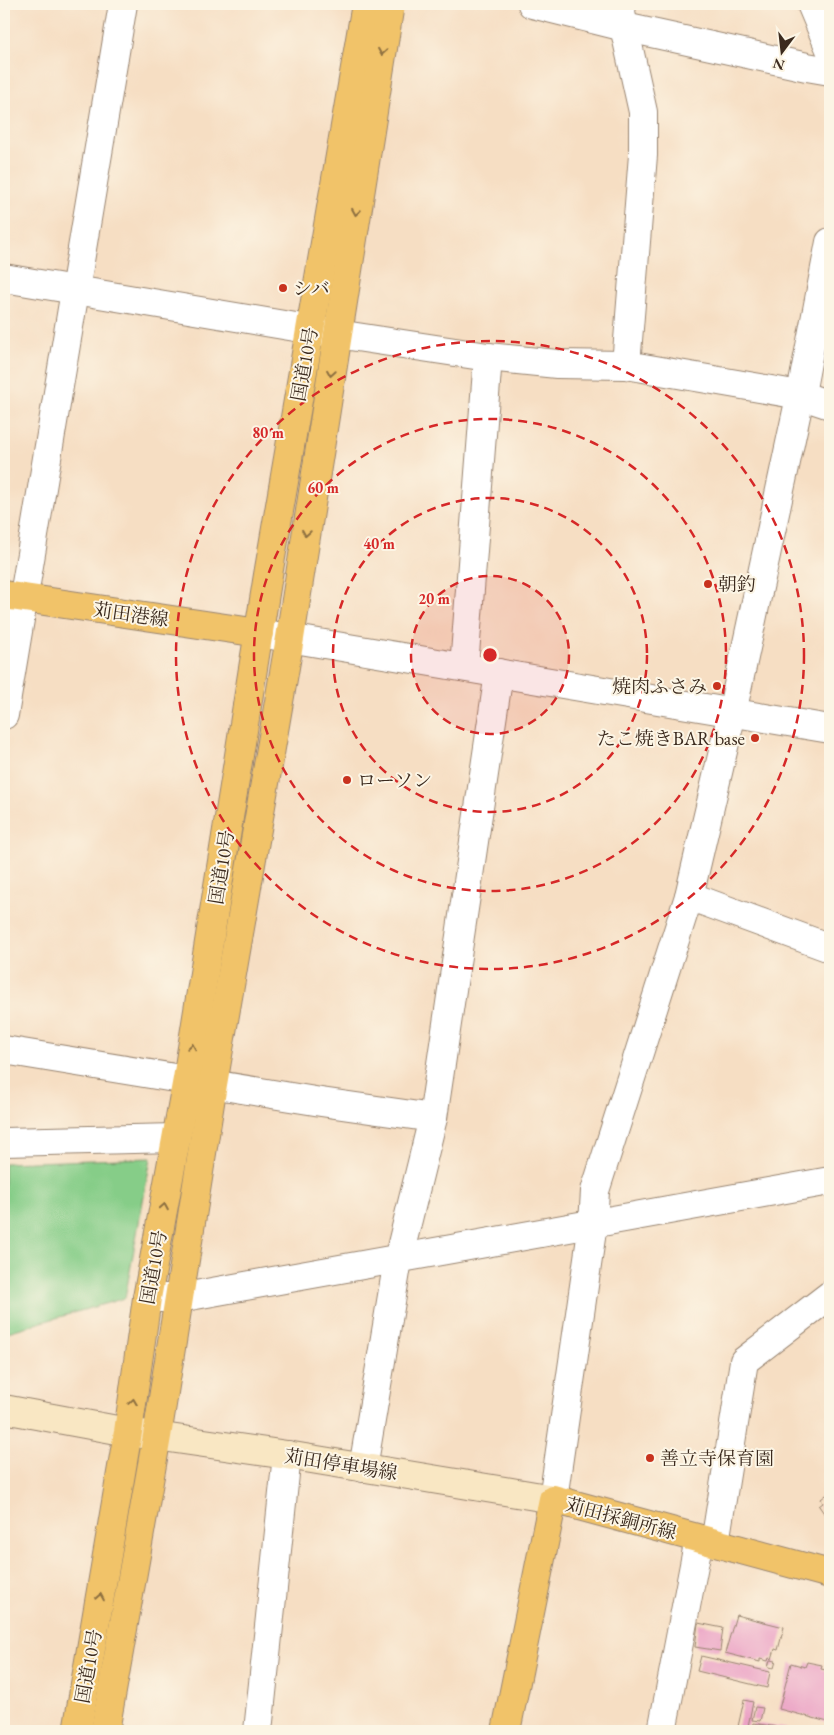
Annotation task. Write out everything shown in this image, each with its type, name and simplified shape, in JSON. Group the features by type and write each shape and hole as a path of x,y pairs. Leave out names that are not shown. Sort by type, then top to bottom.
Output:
{"main road":[{"name":"国道10号","path":"77,1731 128,1432 148,1298 187,1079 259,633 366,4"},
{"name":"国道10号","path":"106,1731 157,1436 213,1084 290,638 390,4"},
{"name":"苅田港線","path":"13,596 259,633"},
{"name":"苅田停車場線","path":"4,1409 128,1432 287,1455 553,1499"},
{"name":"苅田採銅所線","path":"506,1731 553,1499 830,1574"}],"street":[{"path":"4,716 13,596 75,290 123,4"},
{"path":"532,4 623,16 807,67 830,71"},
{"path":"812,4 830,48"},
{"path":"623,16 643,112 643,155 626,365"},
{"path":"553,1499 593,1224 595,1191 689,896 732,713 800,395 830,242"},
{"path":"4,278 337,334 488,357 557,364 626,365 800,395 830,405"},
{"path":"464,667 488,357"},
{"path":"259,633 830,729"},
{"path":"363,1468 398,1260 433,1118 500,673"},
{"path":"689,896 830,948"},
{"path":"4,1050 321,1102 433,1118"},
{"path":"4,1142 176,1138"},
{"path":"148,1298 179,1298 830,1181"},
{"path":"662,1731 707,1541 744,1361 830,1295"},
{"path":"258,1731 287,1455"}],"green space":[{"path":"151,1158 125,1298 4,1333 4,1163"}],"building":[{"path":"830,1492 830,1522 819,1506 823,1503 821,1499"},
{"path":"736,1615 784,1627 778,1650 775,1649 772,1659 769,1658 768,1661 760,1659 760,1662 725,1653"},
{"path":"698,1623 723,1628 720,1651 695,1647"},
{"path":"701,1656 770,1672 767,1688 697,1671"},
{"path":"770,1660 776,1661 774,1668 768,1667"},
{"path":"807,1662 822,1665 821,1669 830,1671 830,1714 828,1722 779,1709 791,1663 805,1667"},
{"path":"744,1700 753,1702 747,1731 737,1731"},
{"path":"755,1707 763,1708 760,1721 752,1720"},
{"path":"753,1723 795,1730 795,1731 751,1731"}],"place":[{"name":"シバ","path":"283,288"},
{"name":"朝釣","path":"708,584"},
{"name":"焼肉ふさみ","path":"717,686"},
{"name":"たこ焼きBAR base","path":"755,738"},
{"name":"ローソン","path":"347,780"},
{"name":"善立寺保育園","path":"650,1458"}]}
